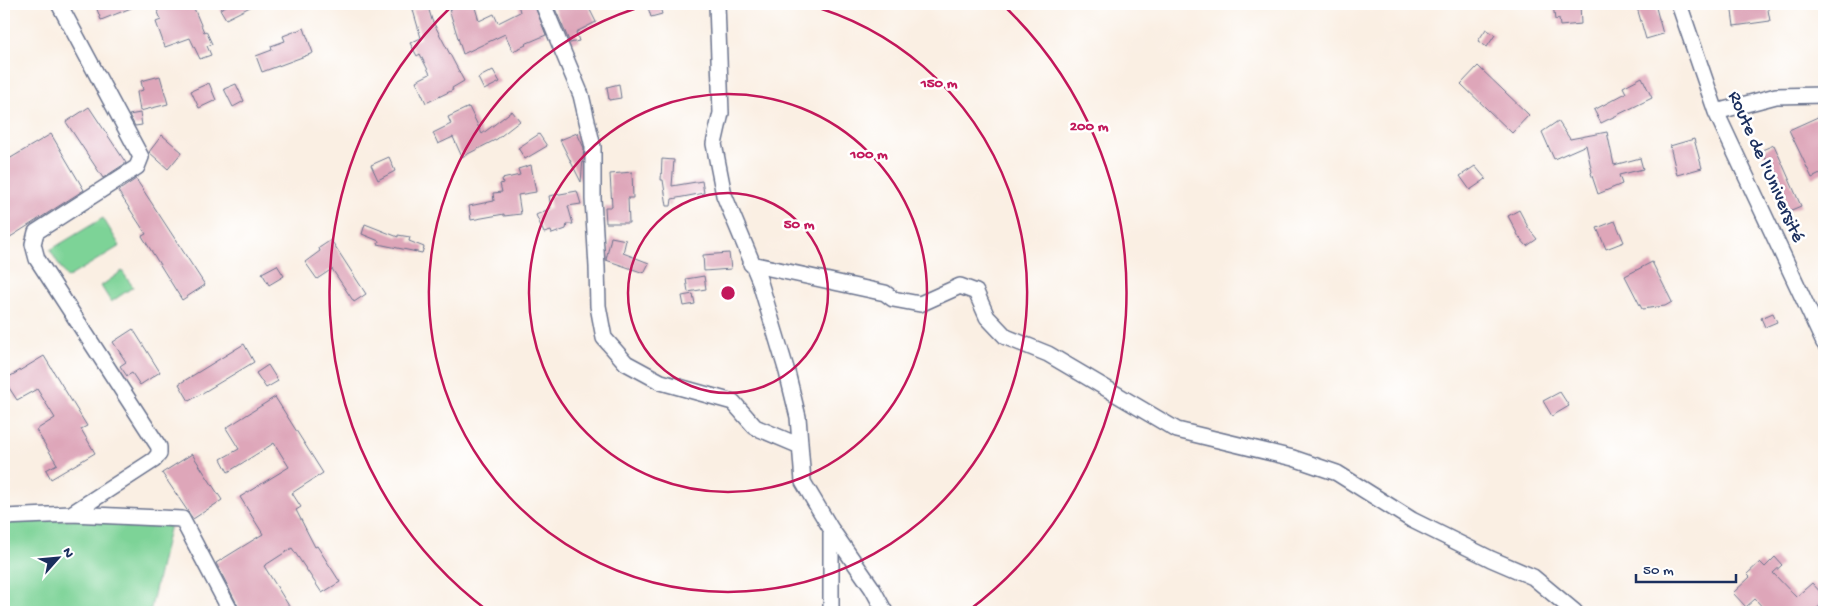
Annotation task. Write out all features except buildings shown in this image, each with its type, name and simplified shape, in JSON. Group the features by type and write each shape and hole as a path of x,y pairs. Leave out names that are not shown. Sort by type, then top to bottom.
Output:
{"street":[{"path":"59,4 142,157 137,167 36,232 33,244 37,259 159,447 159,454 154,460 72,514"},
{"path":"543,4 581,95 592,147 598,306 604,338 626,363 661,382 733,402 755,427 800,446"},
{"path":"717,4 721,113 714,144 724,195 751,264 759,279 787,372 798,417 802,482 831,529 872,588 885,612"},
{"name":"Route de l'Université","path":"1679,4 1716,112 1824,343"},
{"path":"1716,112 1776,96 1824,95"},
{"path":"751,264 885,293 893,299 920,304 960,286 976,292 987,317 1006,337 1048,354 1177,430 1293,458 1337,473 1412,520 1491,560 1533,577 1575,612"},
{"path":"4,518 72,514 182,519 231,612"},
{"path":"831,529 831,612"}],"green space":[{"path":"103,218 120,246 67,278 50,250"},
{"path":"122,271 133,287 111,302 101,286"},
{"path":"172,516 150,612 4,612 4,522"}]}
